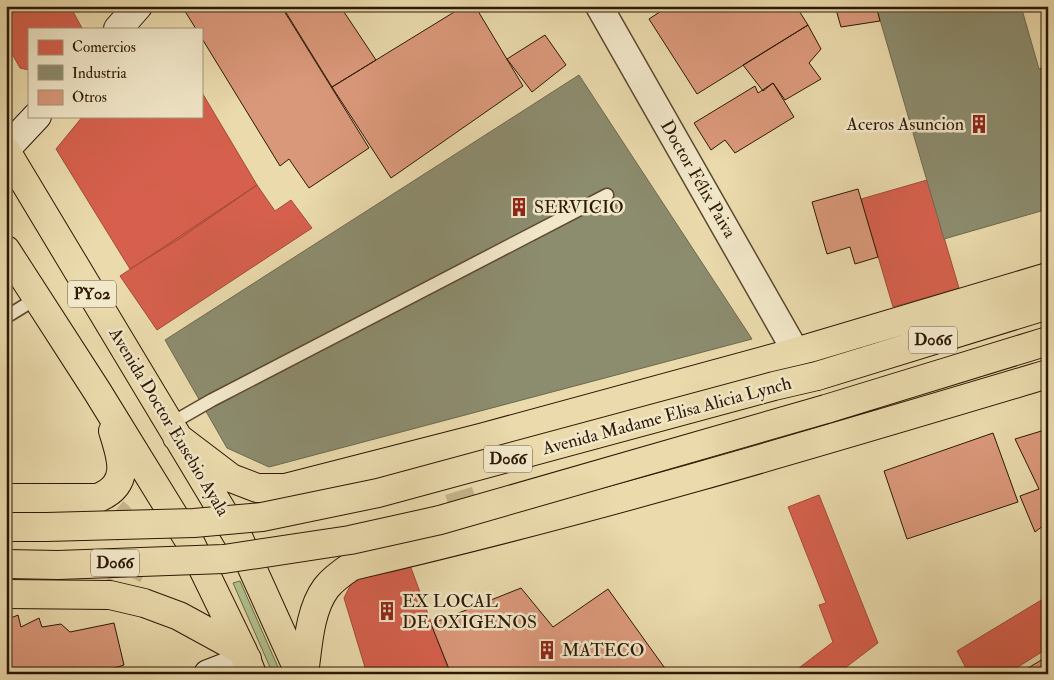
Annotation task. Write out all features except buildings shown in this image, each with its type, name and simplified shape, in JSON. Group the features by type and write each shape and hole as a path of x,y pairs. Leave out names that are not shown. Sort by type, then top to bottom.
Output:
{"highway":[{"name":"Avenida Doctor Eusebio Ayala","path":"6,150 173,430 232,549"},
{"name":"PY02","path":"6,250 97,391 192,532 247,661"},
{"path":"173,430 231,478 257,488 285,488 484,438 796,352 1048,277"},
{"name":"Avenida Madame Elisa Alicia Lynch","path":"192,532 378,493 817,376 1048,305"},
{"name":"Avenida Madame Elisa Alicia Lynch","path":"232,549 350,540 440,520 826,409 1048,340"},
{"path":"302,674 312,620 320,597 339,575 352,566 455,542 664,487 1048,374"},
{"path":"6,498 98,498 109,494 118,482 122,472 121,457 97,391"},
{"name":"D066","path":"6,526 192,532"},
{"name":"PY02","path":"232,549 302,674"},
{"name":"D066","path":"6,564 58,565 232,549"},
{"path":"6,594 110,595 119,597 179,616 247,661"}],"street":[{"path":"119,28 138,6"},
{"name":"Doctor Félix Paiva","path":"603,8 796,352"},
{"path":"6,150 35,118"},
{"path":"208,674 247,661"}],"lane":[{"path":"173,430 212,400 608,195"},
{"path":"6,317 37,298"}],"green space":[{"path":"240,581 281,674 273,674 233,583"}],"tunnel":[{"path":"464,451 457,465 456,482 458,491 472,514 487,524"},
{"path":"75,499 98,504 114,511 131,537 134,556 133,564 124,581 110,595"}],"place":[{"name":"Aceros Asuncion","path":"979,124"},
{"name":"SERVICIO","path":"519,207"},
{"name":"EX LOCAL DE OXIGENOS","path":"387,611"},
{"name":"MATECO","path":"547,650"}]}
